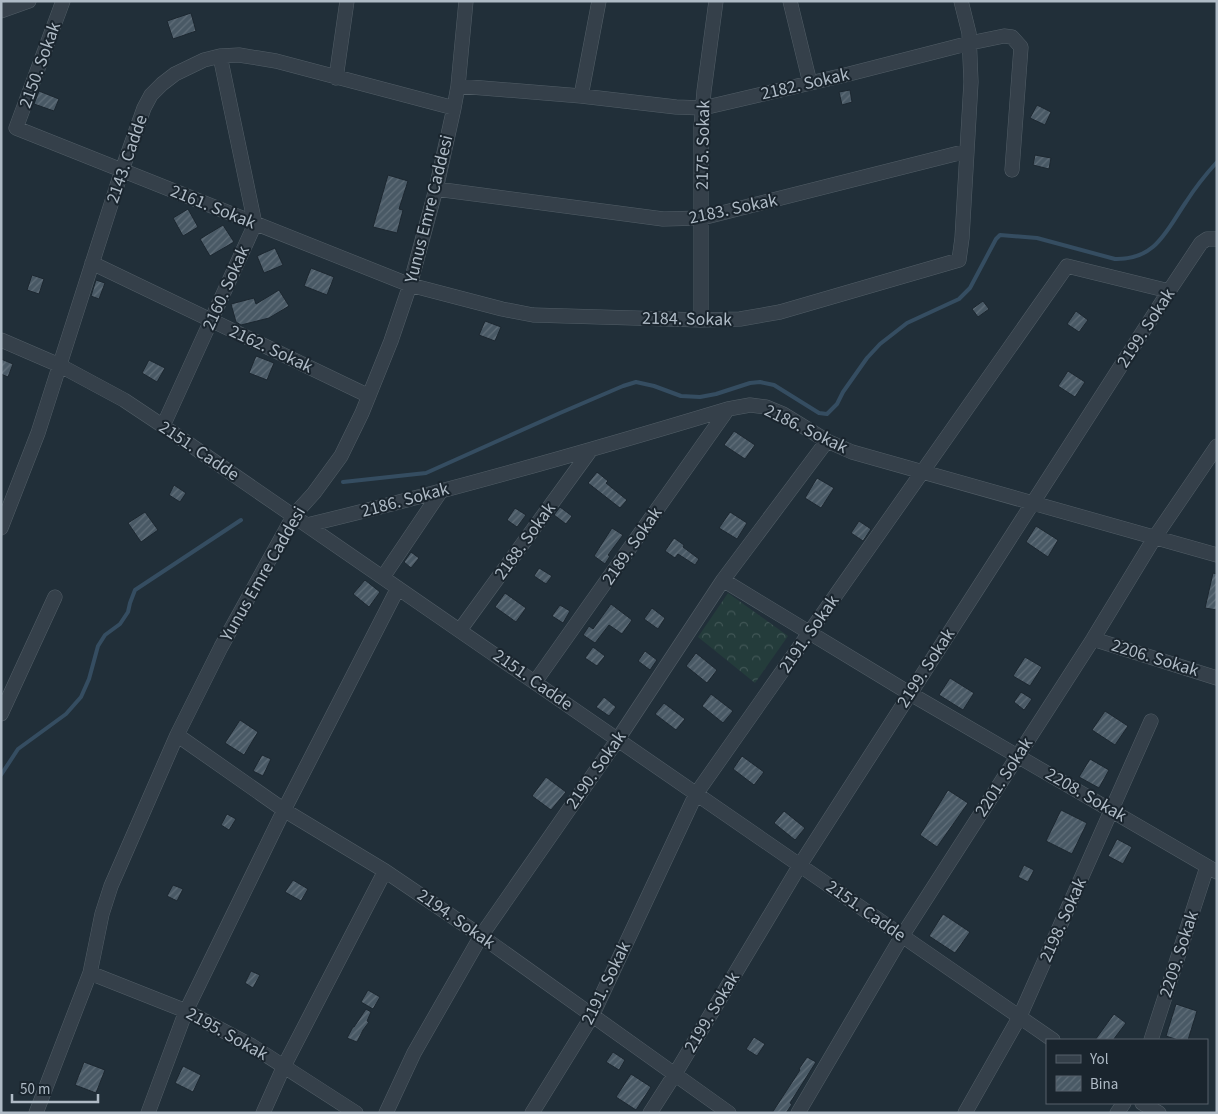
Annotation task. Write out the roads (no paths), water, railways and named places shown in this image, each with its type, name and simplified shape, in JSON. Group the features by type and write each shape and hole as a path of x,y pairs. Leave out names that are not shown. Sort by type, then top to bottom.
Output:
{"street":[{"path":"1,11 29,1"},
{"name":"2150. Sokak","path":"16,128 63,1"},
{"path":"336,78 347,1"},
{"name":"Yunus Emre Caddesi","path":"36,1113 90,973 102,914 111,886 177,735 220,647 294,515 329,475 341,456 354,431 391,342 410,285 436,189 454,108 458,86 466,1"},
{"path":"581,96 598,1"},
{"name":"2175. Sokak","path":"701,320 702,108 716,1"},
{"path":"790,1 810,83"},
{"path":"961,1 970,43 971,82 967,151"},
{"name":"2182. Sokak","path":"458,86 702,108 970,43 1004,36 1012,37 1021,47 1012,170"},
{"name":"2143. Cadde","path":"1,528 6,500 28,459 144,108 151,95 162,84 175,74 204,60 220,56 239,55 257,57 454,108"},
{"name":"2160. Sokak","path":"163,426 255,224 220,56"},
{"name":"2161. Sokak","path":"16,128 410,285"},
{"name":"2183. Sokak","path":"436,189 663,220 702,218 967,151"},
{"name":"2184. Sokak","path":"410,285 502,309 533,315 701,320 740,319 780,312 959,260 967,151"},
{"name":"2199. Sokak","path":"650,1113 800,865 1169,290 1201,243 1207,239 1217,239"},
{"name":"2162. Sokak","path":"92,263 369,396"},
{"name":"2191. Sokak","path":"532,1113 592,1016 696,794 1067,266 1169,290"},
{"name":"2151. Cadde","path":"1,340 59,365 124,400 294,515 1053,1039"},
{"name":"2186. Sokak","path":"307,525 590,451 728,409 750,405 766,407 783,414 826,441 852,452 1217,554"},
{"name":"2189. Sokak","path":"535,682 728,409"},
{"name":"2190. Sokak","path":"386,1113 414,1053 481,936 618,739 723,580 826,441"},
{"name":"2201. Sokak","path":"798,1113 902,936 1093,639 1155,537 1217,446"},
{"name":"2188. Sokak","path":"460,630 590,451"},
{"path":"382,577 441,490"},
{"name":"2208. Sokak","path":"723,580 909,693 1212,870"},
{"path":"148,1113 186,1011 284,810 398,588"},
{"path":"1,714 55,597"},
{"name":"2206. Sokak","path":"1093,639 1217,678"},
{"name":"2198. Sokak","path":"966,1113 1020,1016 1151,721"},
{"name":"2194. Sokak","path":"177,735 284,810 385,871 481,936 729,1113"},
{"name":"2209. Sokak","path":"1151,1039 1212,870"},
{"path":"263,1113 284,1066 385,871"},
{"name":"2195. Sokak","path":"90,973 186,1011 252,1046 356,1113"},
{"path":"1144,1104 1159,1113"}],"waterway":[{"path":"343,482 426,473 560,413 636,382 654,386 681,396 700,397 760,382 774,385 819,413 827,414 837,404 843,392 867,358 880,344 907,323 959,299 970,288 996,239 1000,235 1037,238 1115,259 1141,255 1166,233 1197,186 1217,162"},
{"path":"1,775 18,749 66,714 81,697 89,679 98,646 105,635 120,624 128,612 135,590 241,520"}]}
